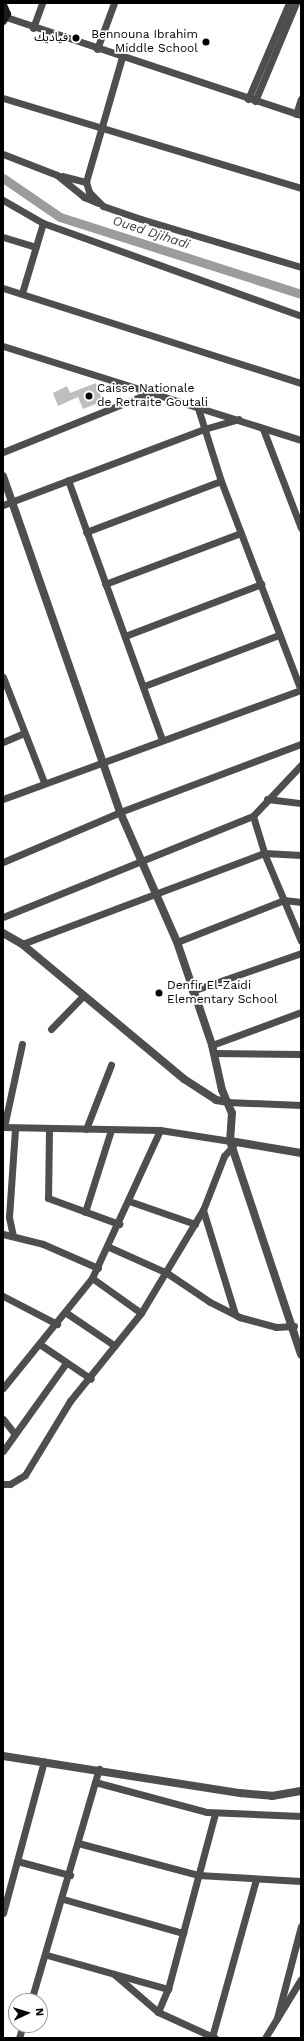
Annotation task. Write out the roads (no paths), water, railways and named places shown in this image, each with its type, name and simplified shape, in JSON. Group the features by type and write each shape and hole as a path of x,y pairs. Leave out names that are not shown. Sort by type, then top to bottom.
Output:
{"main road":[{"path":"3,4 4,19"}],"street":[{"path":"33,28 42,3"},
{"path":"97,49 114,3"},
{"path":"251,100 289,3"},
{"path":"251,100 296,3"},
{"path":"4,19 298,115 301,99"},
{"path":"103,206 89,192 86,182 122,57"},
{"path":"3,98 101,130 301,188"},
{"path":"3,154 58,175 86,182"},
{"path":"58,175 84,197 103,206 301,267"},
{"path":"3,200 43,224 301,316"},
{"path":"22,293 43,224"},
{"path":"3,237 36,247"},
{"path":"3,288 301,383"},
{"path":"3,346 150,392 197,405 263,429 301,440"},
{"path":"3,452 150,392"},
{"path":"3,799 44,782 301,690 278,635 261,584 221,480 197,405"},
{"path":"3,505 204,428 239,419"},
{"path":"263,429 301,528"},
{"path":"3,476 101,762 140,862 177,942 212,1049 226,1102 232,1113 232,1143 294,1326 301,1354"},
{"path":"68,480 162,739"},
{"path":"86,532 221,480"},
{"path":"105,584 241,533"},
{"path":"125,636 261,584"},
{"path":"144,686 278,635"},
{"path":"4,681 22,734 44,782"},
{"path":"3,742 22,734"},
{"path":"3,862 120,812 301,744"},
{"path":"3,917 253,816 267,799 301,764"},
{"path":"267,799 301,803"},
{"path":"253,816 264,853 301,941"},
{"path":"22,944 264,853 301,856"},
{"path":"177,942 284,900 301,902"},
{"path":"3,933 22,944 84,994 184,1079 216,1100 226,1102 301,1105"},
{"path":"192,991 301,953"},
{"path":"51,1029 84,994"},
{"path":"212,1049 301,1012"},
{"path":"22,1044 3,1127 49,1130 160,1130 232,1143 301,1153"},
{"path":"212,1049 301,1054"},
{"path":"86,1129 111,1065"},
{"path":"13,1236 9,1217 15,1128"},
{"path":"49,1130 48,1198 119,1224"},
{"path":"85,1212 111,1130"},
{"path":"3,1388 41,1344 92,1278 109,1247 160,1130"},
{"path":"3,1484 10,1484 25,1475 70,1401 91,1379 141,1313 167,1273 204,1210 224,1156 232,1143"},
{"path":"129,1201 195,1224"},
{"path":"204,1210 235,1314"},
{"path":"3,1234 43,1244 98,1268"},
{"path":"109,1247 167,1273 210,1302 235,1314 259,1324 294,1326"},
{"path":"92,1278 141,1313"},
{"path":"3,1296 57,1324"},
{"path":"65,1312 115,1346"},
{"path":"41,1344 91,1379"},
{"path":"3,1451 14,1433 66,1362"},
{"path":"3,1418 14,1433"},
{"path":"3,1756 44,1761 240,1793 272,1796 301,1791"},
{"path":"3,1913 44,1761"},
{"path":"34,1993 47,1955 99,1770"},
{"path":"95,1782 215,1813 301,1816"},
{"path":"158,2012 168,1989 215,1813"},
{"path":"78,1843 198,1875 301,1880"},
{"path":"17,1861 70,1875"},
{"path":"112,1973 158,2012 213,2038 256,1879"},
{"path":"3,1883 11,1884"},
{"path":"63,1899 183,1933"},
{"path":"277,2018 301,1926"},
{"path":"47,1955 168,1989"},
{"path":"265,2038 301,1979"}],"waterway":[{"name":"Oued Djihadi","path":"3,178 60,217 301,294"}],"place":[{"name":"فياديك","path":"76,38"},
{"name":"Bennouna Ibrahim Middle School","path":"206,42"},
{"name":"Caisse Nationale de Retraite Goutali","path":"89,396"},
{"name":"Denfir El-Zaidi Elementary School","path":"159,993"}]}
